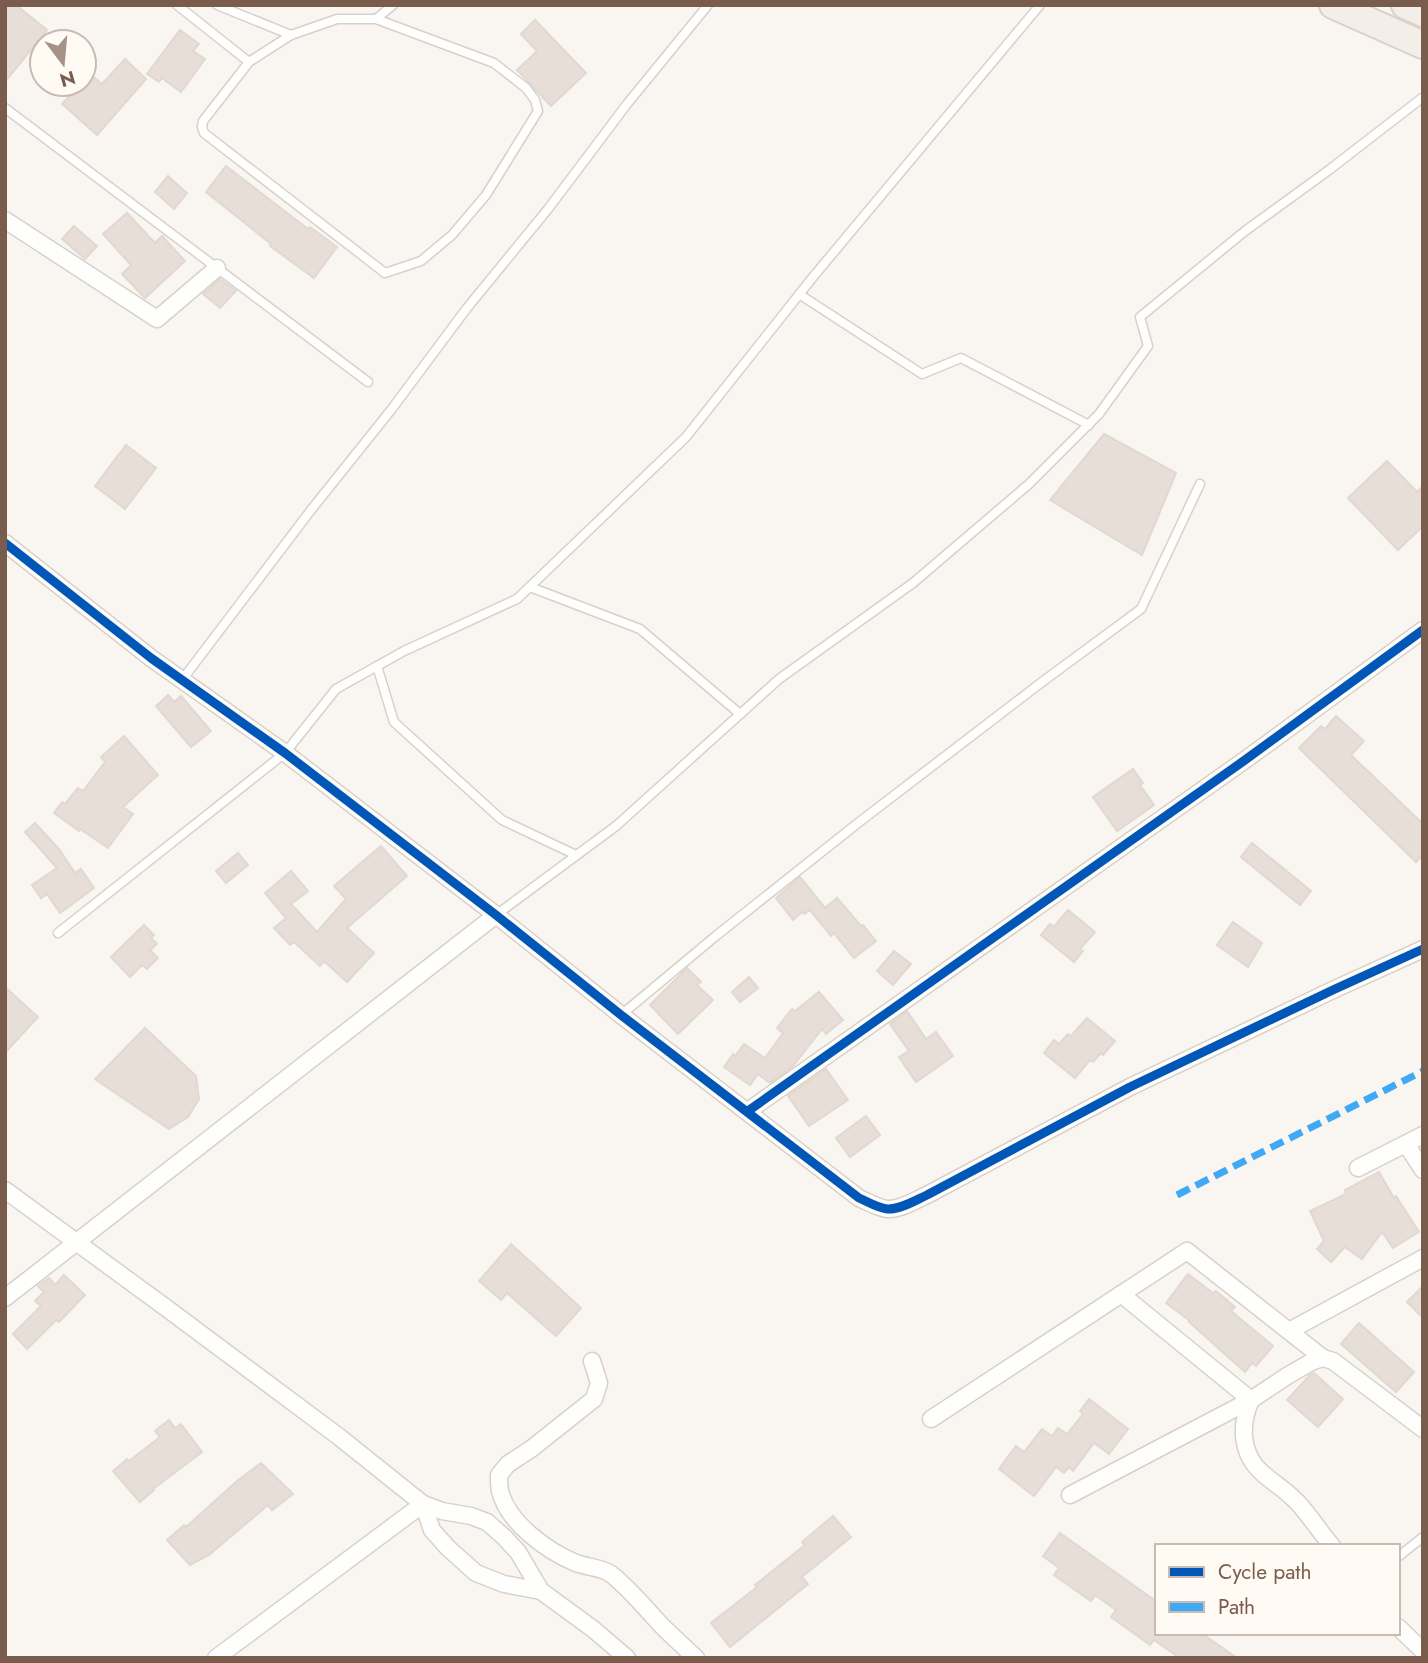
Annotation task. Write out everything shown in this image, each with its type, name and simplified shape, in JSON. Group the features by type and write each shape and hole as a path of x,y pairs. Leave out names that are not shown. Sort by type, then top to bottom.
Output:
{"main road":[{"path":"1333,5 1423,45"},
{"path":"1405,5 1423,13"}],"street":[{"path":"5,220 157,319 217,268"},
{"path":"5,543 151,658 285,753 859,1198 879,1207 889,1209 928,1195 1130,1087 1423,949"},
{"path":"748,1111 1245,760 1423,630"},
{"path":"5,1297 496,915"},
{"path":"1358,1168 1423,1135"},
{"path":"1406,1144 1423,1170"},
{"path":"5,1190 338,1436 423,1504 488,1522 518,1552 541,1591 627,1658"},
{"path":"931,1419 1187,1251 1323,1358 1333,1361 1423,1429"},
{"path":"1289,1331 1423,1258"},
{"path":"1121,1294 1251,1400"},
{"path":"1070,1495 1251,1400 1287,1376 1323,1358"},
{"path":"592,1362 599,1383 594,1399 508,1464 499,1475 500,1490 505,1504 517,1522 531,1535 569,1560 609,1572 696,1658"},
{"path":"1251,1400 1245,1413 1244,1424 1248,1456 1255,1466 1297,1502 1330,1544"},
{"path":"423,1504 432,1530 476,1573 504,1584 541,1591"},
{"path":"216,1658 423,1504"},
{"path":"1400,1630 1423,1651"}],"lane":[{"path":"177,5 249,62"},
{"path":"217,5 290,35"},
{"path":"376,19 393,5"},
{"path":"182,680 467,308 708,5"},
{"path":"58,933 285,753 337,689 404,651 517,599 530,587 686,437 799,294 1040,5"},
{"path":"337,19 376,19 494,63 526,88 535,100 538,111 486,195 461,225 421,261 386,273 204,133 203,121 249,62 290,35 337,19"},
{"path":"496,915 616,826 779,678 913,583 1029,484 1099,414 1149,346 1140,317 1245,231 1422,98"},
{"path":"5,108 368,383"},
{"path":"799,294 922,374 961,358 1089,425"},
{"path":"621,1015 858,823 1141,609 1200,484"},
{"path":"530,587 640,629 740,714"},
{"path":"377,666 394,722 502,820 576,855"},
{"path":"1400,1555 1423,1537"}],"building":[{"path":"5,5 16,5 45,28 28,28 28,54 5,82"},
{"path":"535,20 586,73 551,106 517,70 537,51 521,34"},
{"path":"180,30 199,44 193,51 205,59 181,92 162,78 159,82 147,74"},
{"path":"125,59 146,79 97,135 62,104 67,98 98,98 98,81 102,84"},
{"path":"226,166 308,229 310,227 337,247 314,278 270,246 271,244 206,192"},
{"path":"168,176 187,193 174,209 155,192"},
{"path":"127,213 155,243 162,236 185,261 145,298 122,274 131,265 103,234"},
{"path":"74,226 97,246 85,259 62,239"},
{"path":"220,279 236,291 220,308 203,294"},
{"path":"1104,434 1176,473 1142,555 1050,500"},
{"path":"126,445 156,468 125,509 95,486"},
{"path":"1387,461 1417,492 1423,486 1423,526 1398,550 1348,498"},
{"path":"168,695 174,702 181,696 211,731 191,747 156,706"},
{"path":"1336,716 1364,741 1351,755 1423,824 1423,855 1416,862 1299,748 1321,726 1325,729"},
{"path":"124,736 158,775 123,807 133,814 108,848 54,813 78,788 83,791 105,762 101,757"},
{"path":"1133,769 1154,805 1117,831 1093,797"},
{"path":"35,823 59,849 75,873 81,869 94,888 60,913 47,894 41,898 32,885 57,868 25,832"},
{"path":"1252,843 1311,891 1300,905 1241,857"},
{"path":"381,846 407,876 347,928 374,953 347,982 324,961 320,966 294,942 290,945 274,928 286,918 265,893 291,871 308,891 291,904 317,932 346,899 334,886"},
{"path":"238,853 248,865 226,883 216,871"},
{"path":"800,877 825,908 837,898 876,941 854,958 834,933 831,936 810,910 804,914 802,912 793,920 776,898"},
{"path":"1068,910 1095,932 1080,949 1083,951 1074,962 1041,935 1050,924 1054,927"},
{"path":"1233,922 1262,943 1248,967 1217,945"},
{"path":"144,925 154,935 151,938 157,944 150,950 158,958 147,969 142,965 130,977 111,957"},
{"path":"894,951 911,964 893,985 877,971"},
{"path":"687,968 701,982 697,985 713,1000 678,1034 650,1005"},
{"path":"749,977 758,988 740,1002 732,992"},
{"path":"5,987 38,1017 5,1053"},
{"path":"819,992 843,1020 826,1034 822,1029 793,1066 770,1083 758,1074 750,1085 724,1067 744,1044 765,1058 783,1033 777,1028 792,1009 795,1011"},
{"path":"907,1011 926,1039 936,1032 953,1056 916,1082 899,1057 909,1051 890,1024"},
{"path":"1087,1018 1115,1041 1103,1055 1101,1053 1093,1062 1090,1060 1075,1078 1044,1053 1054,1040 1059,1044 1068,1034 1071,1036"},
{"path":"145,1028 196,1076 199,1099 188,1117 169,1129 95,1079"},
{"path":"826,1069 848,1100 809,1126 788,1096"},
{"path":"866,1116 880,1135 850,1157 836,1138"},
{"path":"1379,1172 1419,1232 1393,1248 1382,1232 1362,1259 1345,1247 1331,1262 1317,1249 1324,1241 1310,1211 1346,1194 1345,1190"},
{"path":"511,1244 581,1308 556,1336 507,1293 501,1300 479,1281"},
{"path":"1188,1274 1213,1293 1216,1291 1235,1307 1231,1311 1273,1346 1256,1366 1252,1363 1245,1372 1190,1321 1166,1303"},
{"path":"64,1275 85,1295 27,1349 13,1334 41,1306 35,1301 44,1292 38,1286 49,1278 55,1285"},
{"path":"1423,1286 1423,1318 1407,1302"},
{"path":"1359,1323 1414,1372 1396,1392 1341,1344"},
{"path":"1314,1373 1343,1399 1318,1427 1287,1400"},
{"path":"1089,1399 1128,1429 1109,1454 1094,1443 1073,1471 1069,1467 1064,1473 1056,1467 1034,1496 999,1469 1016,1446 1024,1452 1042,1429 1052,1436 1058,1428 1067,1434 1083,1414 1080,1411"},
{"path":"169,1420 175,1428 181,1424 202,1452 140,1502 113,1471 160,1437 155,1431"},
{"path":"261,1463 293,1494 272,1510 268,1505 209,1555 190,1565 167,1540"},
{"path":"833,1516 851,1537 802,1577 808,1584 730,1647 711,1623 805,1545 802,1542"},
{"path":"1060,1533 1155,1601 1155,1635 1204,1635 1237,1658 1180,1658 1154,1640 1150,1645 1111,1617 1116,1610 1095,1595 1091,1601 1054,1575 1059,1568 1043,1556"}],"marked path":[{"path":"1177,1195 1423,1071"}],"cycle path":[{"path":"5,543 151,658 285,753 859,1198 880,1207 892,1209 913,1202 1130,1087 1423,949"},
{"path":"748,1111 1245,760 1423,630"}]}
